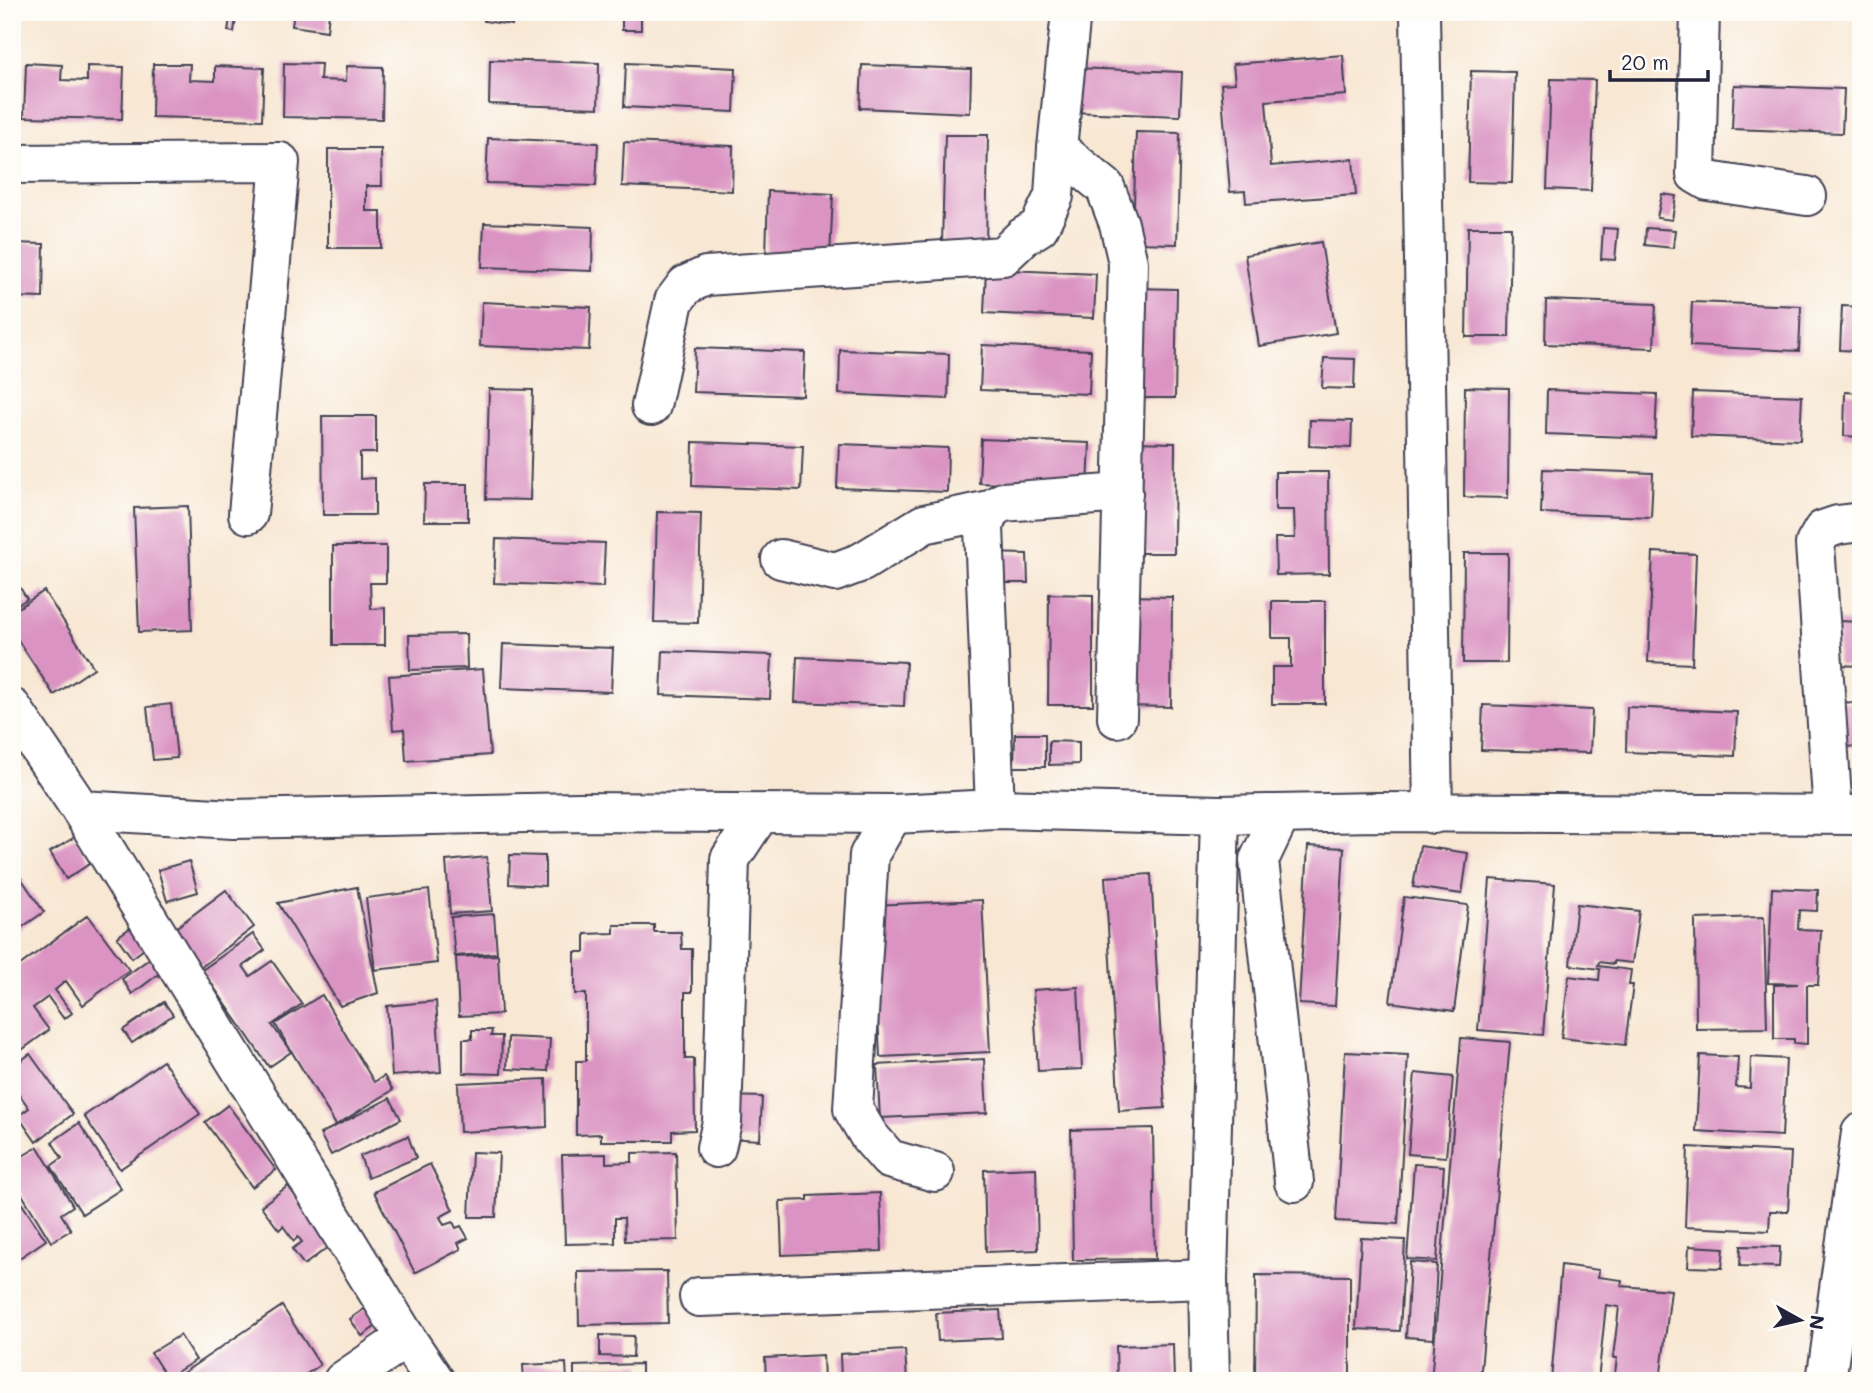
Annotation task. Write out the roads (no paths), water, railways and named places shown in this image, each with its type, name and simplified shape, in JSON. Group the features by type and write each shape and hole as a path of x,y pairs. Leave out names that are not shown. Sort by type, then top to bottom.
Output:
{"street":[{"path":"650,406 674,301 686,285 706,276 1003,256 1023,237 1039,227 1054,196 1071,12"},
{"path":"1420,12 1433,814"},
{"path":"1700,12 1696,174 1708,181 1807,196"},
{"path":"1057,148 1105,187 1119,223 1128,263 1117,718"},
{"path":"12,164 280,162 248,514"},
{"path":"781,559 835,572 862,562 924,524 989,510 1003,502 1123,493"},
{"path":"989,510 984,527 995,809"},
{"path":"81,810 233,818 579,812 893,814 995,809 1220,815 1847,814 1815,544 1823,530 1861,522"},
{"path":"12,708 81,810 435,1381"},
{"path":"716,1148 722,1122 730,859 760,814"},
{"path":"893,814 869,855 853,1109 869,1136 889,1160 935,1172"},
{"path":"1281,814 1259,860 1294,1182"},
{"path":"1210,1381 1208,1279 1220,815"},
{"path":"1826,1381 1861,1133"},
{"path":"699,1297 1208,1279"},
{"path":"343,1381 406,1338"}]}
